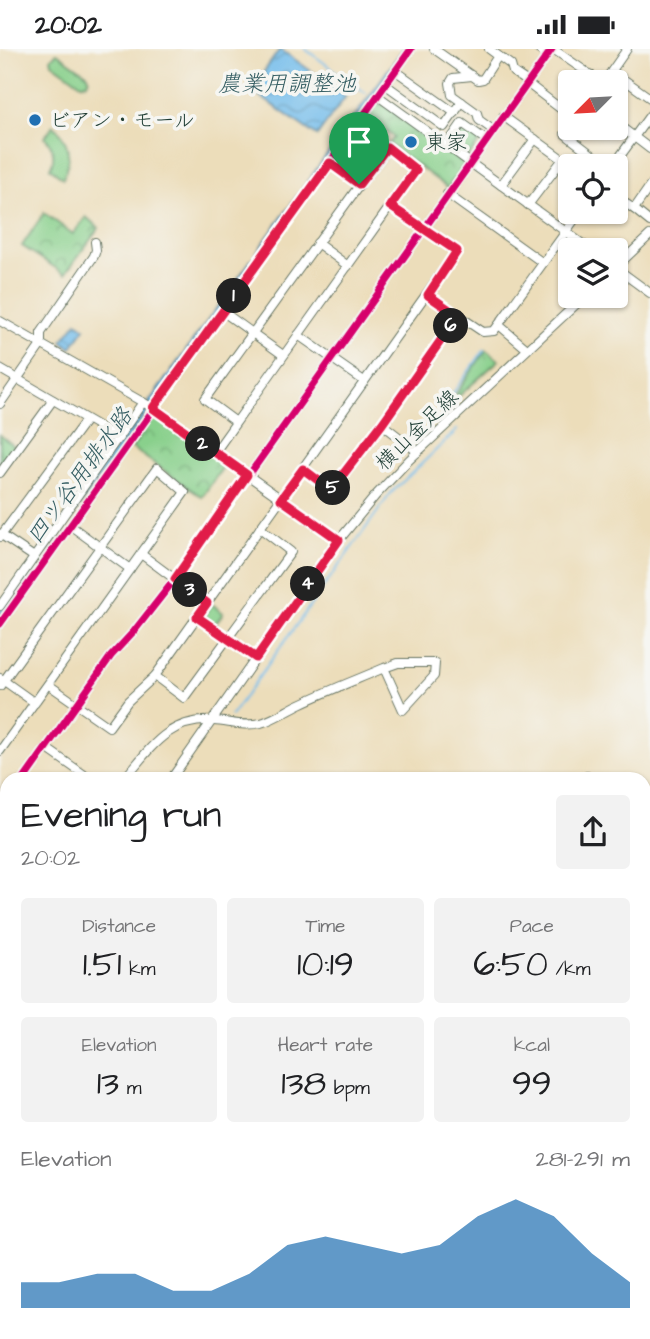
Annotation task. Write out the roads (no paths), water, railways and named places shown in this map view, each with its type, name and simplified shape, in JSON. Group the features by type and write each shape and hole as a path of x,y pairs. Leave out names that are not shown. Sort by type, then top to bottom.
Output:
{"street":[{"path":"0,606 119,437 148,405 222,311 411,49"},
{"path":"434,49 478,80 483,79 498,56"},
{"path":"489,49 511,65 513,72 558,106"},
{"path":"538,49 551,51 583,70"},
{"path":"613,70 627,49"},
{"path":"29,772 111,656 175,579 551,51"},
{"path":"396,71 455,113"},
{"path":"472,76 453,78 450,83 452,95 477,113 479,120 493,130"},
{"path":"628,82 650,98"},
{"path":"386,85 444,127 462,102"},
{"path":"378,96 574,238"},
{"path":"412,121 420,110"},
{"path":"622,154 650,115"},
{"path":"503,116 558,156"},
{"path":"446,146 462,123 486,140"},
{"path":"628,132 650,149"},
{"path":"501,185 535,139"},
{"path":"572,140 591,154"},
{"path":"215,452 416,170 387,147 205,399 236,422"},
{"path":"330,163 359,184"},
{"path":"528,205 558,164"},
{"path":"634,209 650,186"},
{"path":"447,194 543,263"},
{"path":"628,205 650,222"},
{"path":"49,685 109,727 128,701 155,676 428,295 457,251 390,206"},
{"path":"428,295 483,332 494,331 571,224"},
{"path":"628,256 650,235"},
{"path":"0,404 41,345 41,333 94,256 95,242"},
{"path":"317,243 348,266"},
{"path":"628,277 650,293"},
{"name":"横山金足線","path":"176,772 339,540 387,482 572,308"},
{"path":"222,311 283,355"},
{"path":"303,469 331,490 382,424 458,316"},
{"path":"0,321 148,405 339,540"},
{"path":"499,325 527,349"},
{"path":"298,335 364,381"},
{"path":"0,369 119,437"},
{"path":"0,473 53,400"},
{"path":"0,624 71,526 148,405"},
{"path":"34,557 0,535 86,419"},
{"path":"382,424 418,451"},
{"path":"0,751 49,685 185,492 157,468 1,682 35,703"},
{"path":"71,526 130,569"},
{"path":"155,676 184,698 291,552 260,528"},
{"path":"141,554 207,603"},
{"path":"197,617 256,658"},
{"path":"130,772 164,733 185,723 212,721 239,725 265,722 384,667 398,663 435,663 434,676 402,710 384,667"},
{"path":"46,748 80,772"}],"water":[{"name":"農業用調整池","path":"280,49 346,96 317,136 251,90"},
{"name":"四ツ谷用排水路","path":"403,49 408,49 0,617 0,609"},
{"path":"77,322 85,328 71,348 62,341"}],"waterway":[{"path":"305,49 366,93"},
{"path":"442,408 484,350"},
{"path":"231,716 391,493 457,430"}],"place":[{"name":"ビアン・モール","path":"35,120"},
{"name":"東家","path":"411,142"}]}
